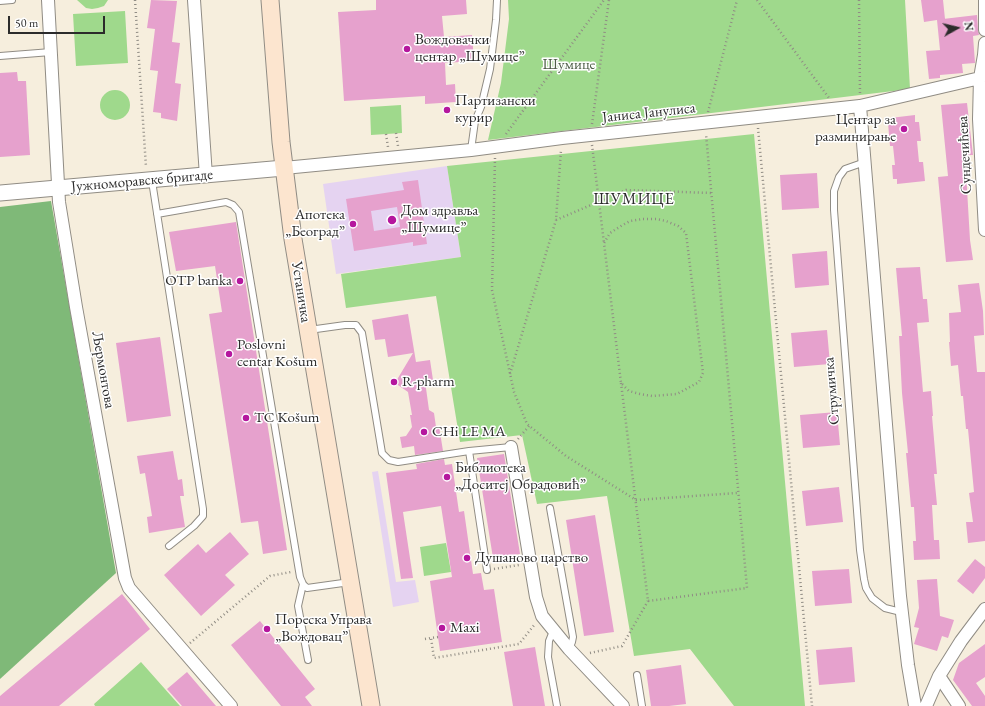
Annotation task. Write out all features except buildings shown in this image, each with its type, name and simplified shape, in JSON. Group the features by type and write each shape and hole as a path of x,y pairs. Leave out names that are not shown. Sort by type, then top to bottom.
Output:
{"main road":[{"name":"Устаничка","path":"270,0 284,168 293,239 371,706"}],"street":[{"name":"Љермонтова","path":"48,0 58,188 76,307 125,578 129,588 231,706"},
{"path":"194,0 206,176"},
{"path":"985,0 985,30"},
{"path":"980,78 985,43"},
{"name":"Јаниса Јанулиса","path":"284,168 471,150 562,138 705,124 860,106 980,78"},
{"name":"Сундечићева","path":"980,78 979,144 985,230"},
{"path":"860,106 901,612 915,706"},
{"name":"Јужноморавске бригаде","path":"0,193 284,168"},
{"path":"511,447 536,598 542,616 553,631 623,706"},
{"path":"926,706 939,676 985,609"},
{"path":"939,676 960,706"}],"lane":[{"path":"0,1 12,0"},
{"path":"471,150 473,128 481,106 490,69 495,26 496,0"},
{"path":"0,56 50,52"},
{"name":"Струмичка","path":"865,162 845,169 839,177 834,191 834,210 860,542 866,588 872,598 885,608 901,612"},
{"path":"150,181 157,214 204,509 203,516 194,526 168,546"},
{"path":"157,214 226,202 233,205 239,212 299,571 303,584 298,606 308,660"},
{"path":"308,330 356,325 362,333 382,452 389,460 398,462 469,451 511,447"},
{"path":"469,451 487,570"},
{"path":"550,508 573,637 569,648"},
{"path":"303,584 307,588 350,582"},
{"path":"553,631 549,641 548,658 556,706"},
{"path":"637,675 642,706"}],"path":[{"path":"135,0 150,181"},
{"path":"604,0 497,146 495,156 492,290 514,392 529,426 566,456 636,500 737,492"},
{"path":"594,652 622,646 648,600 590,135 609,0"},
{"path":"648,600 747,588 737,492 705,124 737,0"},
{"path":"757,0 833,104"},
{"path":"859,0 860,106"},
{"path":"758,118 812,706"},
{"path":"510,374 556,220 562,138"},
{"path":"556,220 626,190 711,193"},
{"path":"604,243 610,233 630,221 656,219 666,221 678,226 686,233 704,373 699,382 678,394 652,396 629,391 621,383"},
{"path":"511,447 529,426"},
{"path":"487,570 530,564"},
{"path":"182,649 270,576 299,571"},
{"path":"431,638 434,658 519,644 542,616"},
{"path":"425,639 438,637"}],"shaded area":[{"name":"Дом здравља „Шумице”","path":"447,166 461,257 336,274 323,184"},
{"path":"378,471 396,582 415,580 419,602 393,607 372,472"}],"green space":[{"path":"77,0 108,0 104,6 92,9 86,8"},
{"name":"Шумице","path":"508,0 905,0 910,89 488,140 501,83 509,19"},
{"path":"125,11 128,63 76,66 73,14"},
{"path":"115,90 125,95 130,105 125,115 115,120 105,115 100,105 105,95"},
{"path":"401,105 402,133 371,135 370,107"},
{"path":"754,134 805,706 734,706 690,649 634,656 607,496 537,504 522,435 460,442 436,296 346,308 341,274 461,257 447,166"},
{"path":"51,201 116,573 0,679 0,207"},
{"path":"446,543 451,572 424,576 420,547"},
{"path":"141,662 180,706 95,706 94,704"}],"place":[{"name":"Вождовачки центар „Шумице”","path":"407,49"},
{"name":"Партизански курир","path":"447,110"},
{"name":"Центар за разминирање","path":"904,129"},
{"name":"Дом здравља „Шумице”","path":"392,220"},
{"name":"Апотека „Београд”","path":"353,224"},
{"name":"OTP banka","path":"240,281"},
{"name":"Poslovni centar Košum","path":"229,354"},
{"name":"R-pharm","path":"394,382"},
{"name":"TC Košum","path":"246,418"},
{"name":"CHi LE MA","path":"424,432"},
{"name":"Библиотека „Доситеј Обрадовић”","path":"447,477"},
{"name":"Душаново царство","path":"467,558"},
{"name":"Maxi","path":"442,628"},
{"name":"Пореска Управа „Вождовац”","path":"267,629"}],"district":[{"name":"ШУМИЦЕ","path":"634,200"}]}
